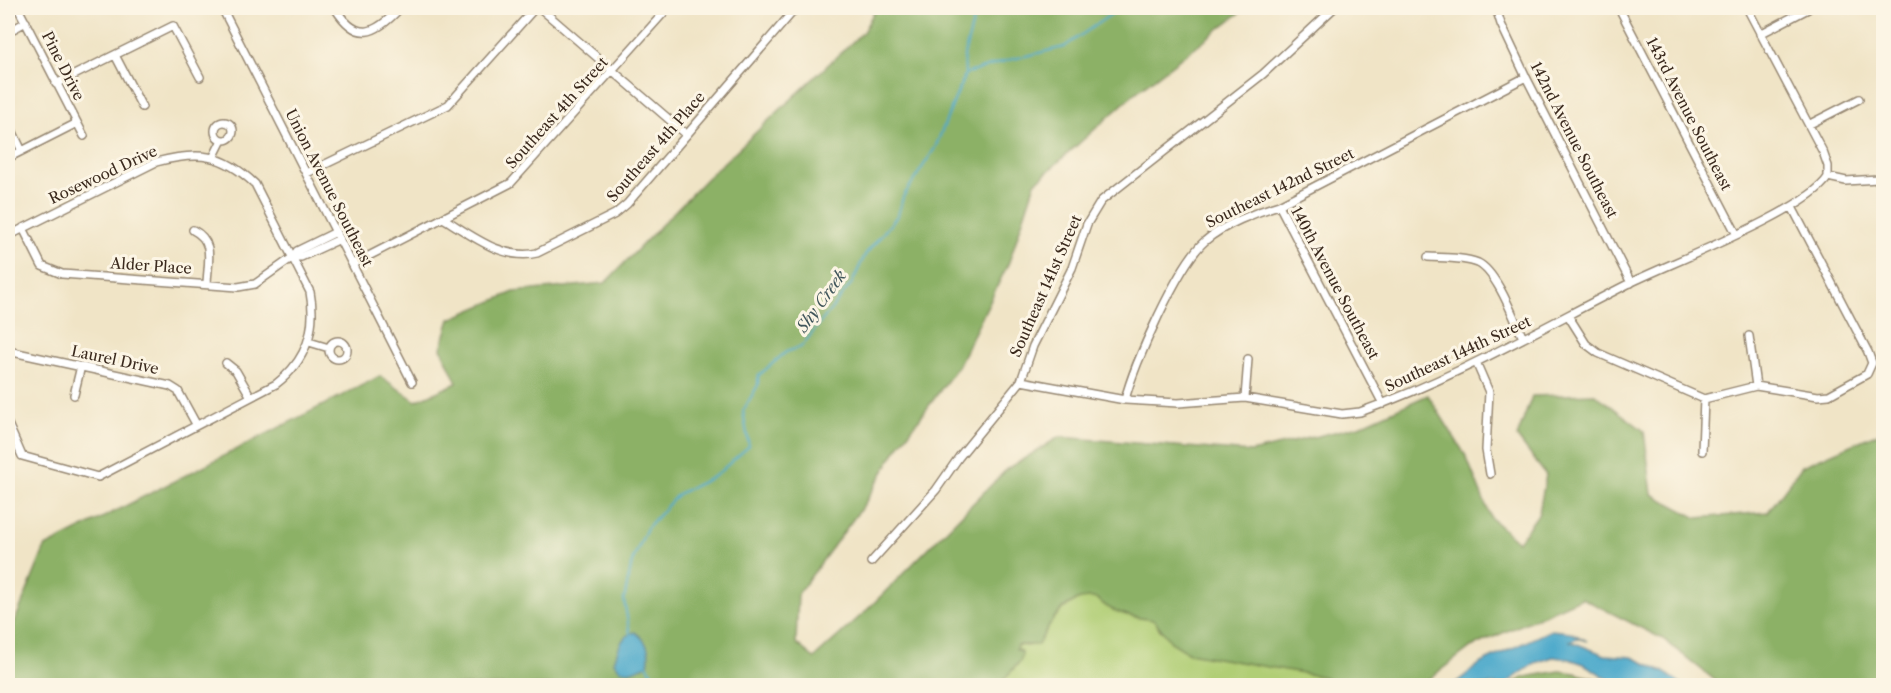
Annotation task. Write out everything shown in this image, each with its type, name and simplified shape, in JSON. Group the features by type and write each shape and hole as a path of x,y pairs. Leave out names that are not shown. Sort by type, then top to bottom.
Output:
{"street":[{"name":"Pine Drive","path":"18,8 84,136"},
{"name":"Union Avenue Southeast","path":"222,8 412,382"},
{"path":"335,8 343,21 353,29 363,32 373,31 386,23 400,8"},
{"path":"307,173 448,105 535,8"},
{"path":"540,8 686,134"},
{"name":"Southeast 4th Street","path":"353,264 511,183 668,8"},
{"name":"Southeast 4th Place","path":"443,218 475,238 514,256 537,253 615,214 627,204 796,8"},
{"name":"Southeast 141st Street","path":"871,562 936,490 959,457 1021,381 1033,346 1072,268 1087,224 1101,201 1263,74 1334,8"},
{"name":"142nd Avenue Southeast","path":"1496,8 1501,24 1527,77 1631,283"},
{"name":"143rd Avenue Southeast","path":"1619,8 1736,234"},
{"path":"1747,8 1810,124 1828,166 1828,177 1846,181 1878,179 1884,185"},
{"path":"1760,33 1808,9"},
{"path":"8,32 26,22"},
{"path":"56,84 172,26 200,77"},
{"path":"115,56 142,107"},
{"name":"Southeast 142nd Street","path":"1125,400 1131,376 1187,262 1205,240 1255,212 1279,205 1527,77"},
{"path":"1810,124 1858,99"},
{"path":"8,122 22,151"},
{"path":"8,158 77,123"},
{"path":"8,424 22,456 98,477 287,376 309,342 313,308 310,292 255,184 243,172 214,156 222,140"},
{"name":"Rosewood Drive","path":"8,236 156,162 176,157 214,156"},
{"name":"Southeast 144th Street","path":"1021,381 1125,400 1178,404 1245,398 1342,414 1360,412 1476,362 1569,317 1631,283 1792,207 1822,187 1828,177"},
{"name":"140th Avenue Southeast","path":"1279,205 1383,404"},
{"path":"1569,317 1586,344 1598,353 1704,399 1756,386 1818,396 1829,394 1860,380 1872,369 1868,352 1792,207"},
{"name":"Alder Place","path":"23,228 42,266 51,271 62,274 238,287 255,284 293,257 297,251 338,235"},
{"path":"193,230 204,235 208,244 207,283"},
{"path":"1428,257 1478,263 1490,271 1523,338"},
{"path":"1749,336 1756,386"},
{"path":"309,342 329,348"},
{"name":"Laurel Drive","path":"8,351 170,386 178,391 196,424"},
{"path":"1245,398 1248,359"},
{"path":"1476,362 1489,392 1486,450 1490,474"},
{"path":"226,363 236,371 251,397"},
{"path":"74,395 81,366"},
{"path":"1702,451 1704,399"}],"green space":[{"path":"876,8 1246,8 1134,94 1035,183 1009,262 958,366 895,452 865,503 798,594 796,643 814,658 866,611 1007,469 1059,437 1251,452 1359,426 1428,395 1466,456 1491,518 1518,542 1539,513 1546,475 1517,437 1532,396 1595,394 1644,431 1652,494 1697,518 1768,512 1802,466 1883,431 1883,685 1721,685 1663,639 1582,598 1471,647 1421,685 1332,685 1325,677 1189,653 1171,642 1154,620 1124,614 1109,608 1098,599 1087,598 1077,600 1061,610 1038,645 1017,645 1016,649 1022,652 1021,660 999,685 8,686 8,638 45,547 380,376 416,401 457,383 441,348 450,319 514,292 605,283 706,179 863,32"},
{"path":"1088,596 1137,616 1155,620 1160,630 1169,636 1325,677 1332,685 999,686 1021,660 1016,649 1017,645 1028,646 1068,605"},
{"path":"1560,671 1618,685 1507,686 1525,677"}],"water":[{"path":"1551,630 1570,632 1587,641 1577,638 1570,641 1605,655 1632,657 1662,671 1683,685 1618,685 1584,664 1553,657 1535,663 1504,685 1453,685 1481,663"},
{"path":"635,632 647,646 648,665 632,671 620,670 614,662 619,648 626,636"}],"waterway":[{"path":"965,74 964,55 977,8"},
{"name":"Shy Creek","path":"630,634 624,600 632,562 647,528 678,494 715,476 749,446 743,411 758,385 758,376 786,352 801,347 852,283 865,255 898,215 903,197 935,148 965,74 1009,60 1064,47 1120,8"},
{"name":"Shy Creek","path":"646,686 651,671 647,665"}]}
